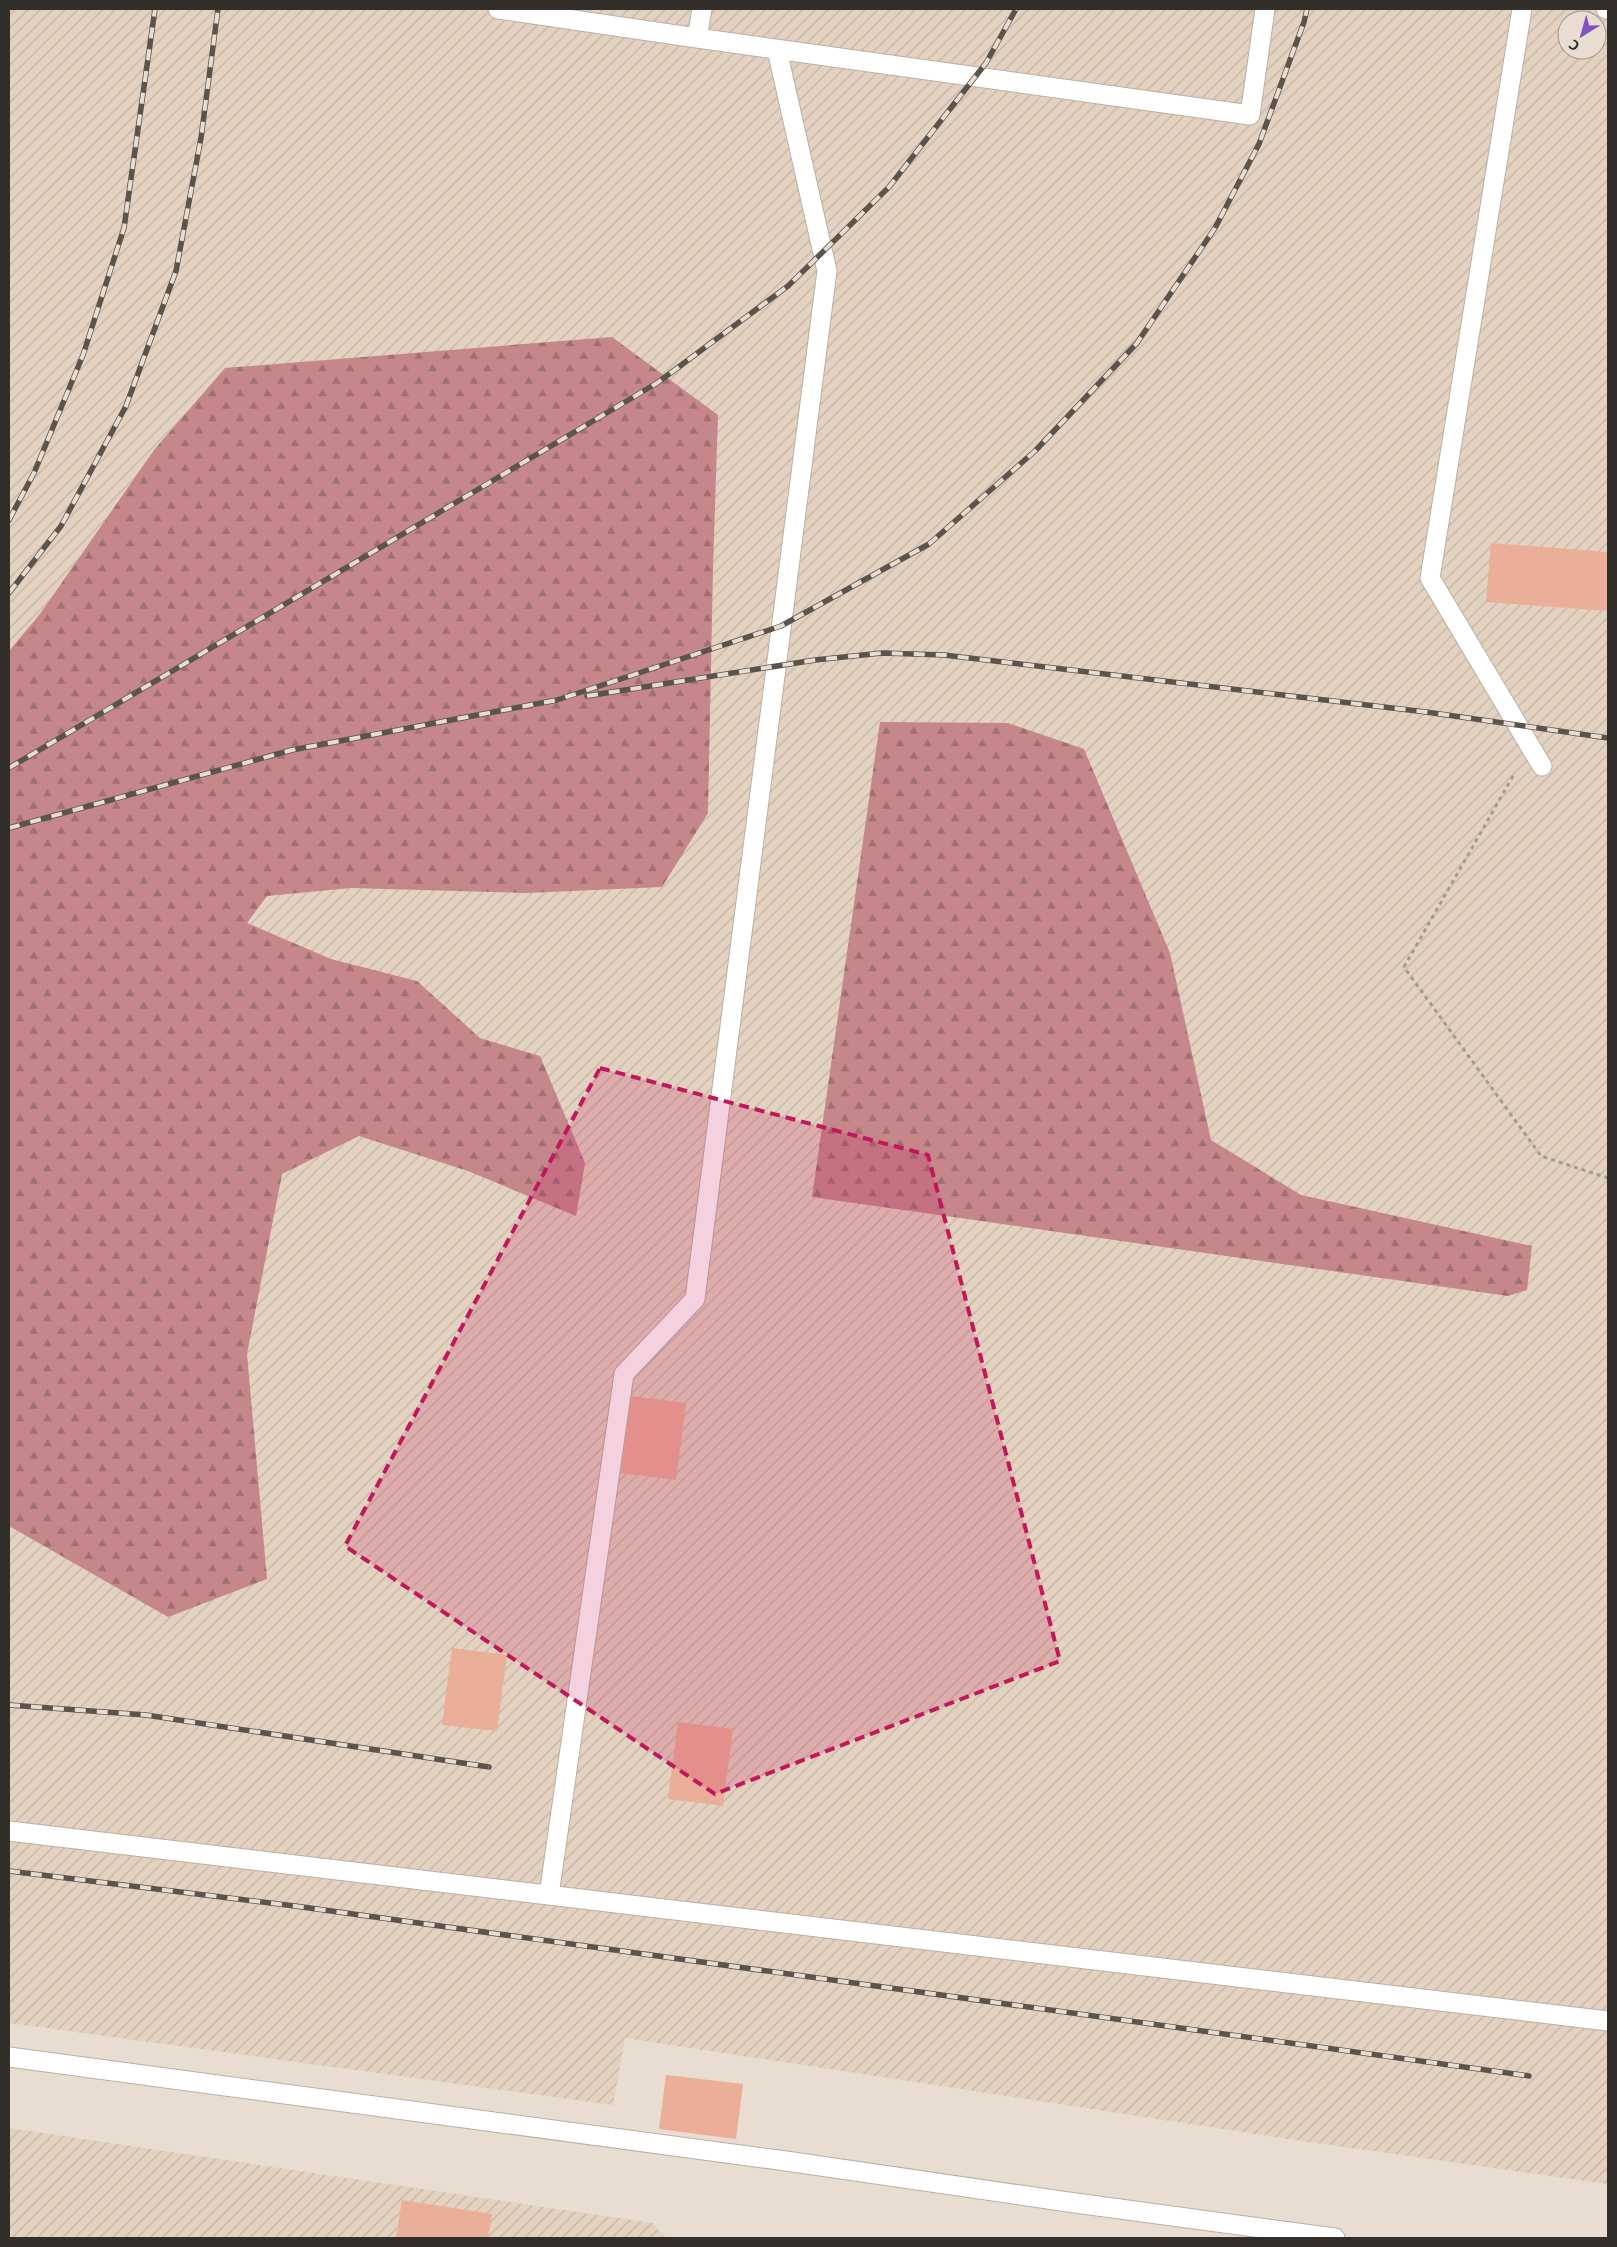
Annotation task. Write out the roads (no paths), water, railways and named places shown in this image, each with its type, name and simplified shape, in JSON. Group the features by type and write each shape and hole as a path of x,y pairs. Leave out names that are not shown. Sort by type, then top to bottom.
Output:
{"lane":[{"path":"498,9 777,50 1250,115 1265,9"},
{"path":"698,38 702,9"},
{"path":"1522,9 1430,578 1542,766"},
{"path":"549,1895 624,1374 695,1299 827,271 777,50"},
{"path":"9,1831 1608,2021"},
{"path":"9,2057 777,2160 1335,2238"}],"railway":[{"path":"9,520 34,473 83,355 124,228 155,9"},
{"path":"9,593 61,526 126,406 176,271 201,138 218,9"},
{"path":"9,768 657,383 788,286 889,187 986,63 1016,9"},
{"path":"9,828 292,750 557,700 781,626 929,544 1035,451 1137,343 1215,228 1259,144 1304,22 1307,9"},
{"path":"587,696 815,660 882,653 944,655 1426,712 1608,738"},
{"path":"9,1705 146,1715 489,1767"},
{"path":"9,1871 295,1906 1529,2076"}]}
